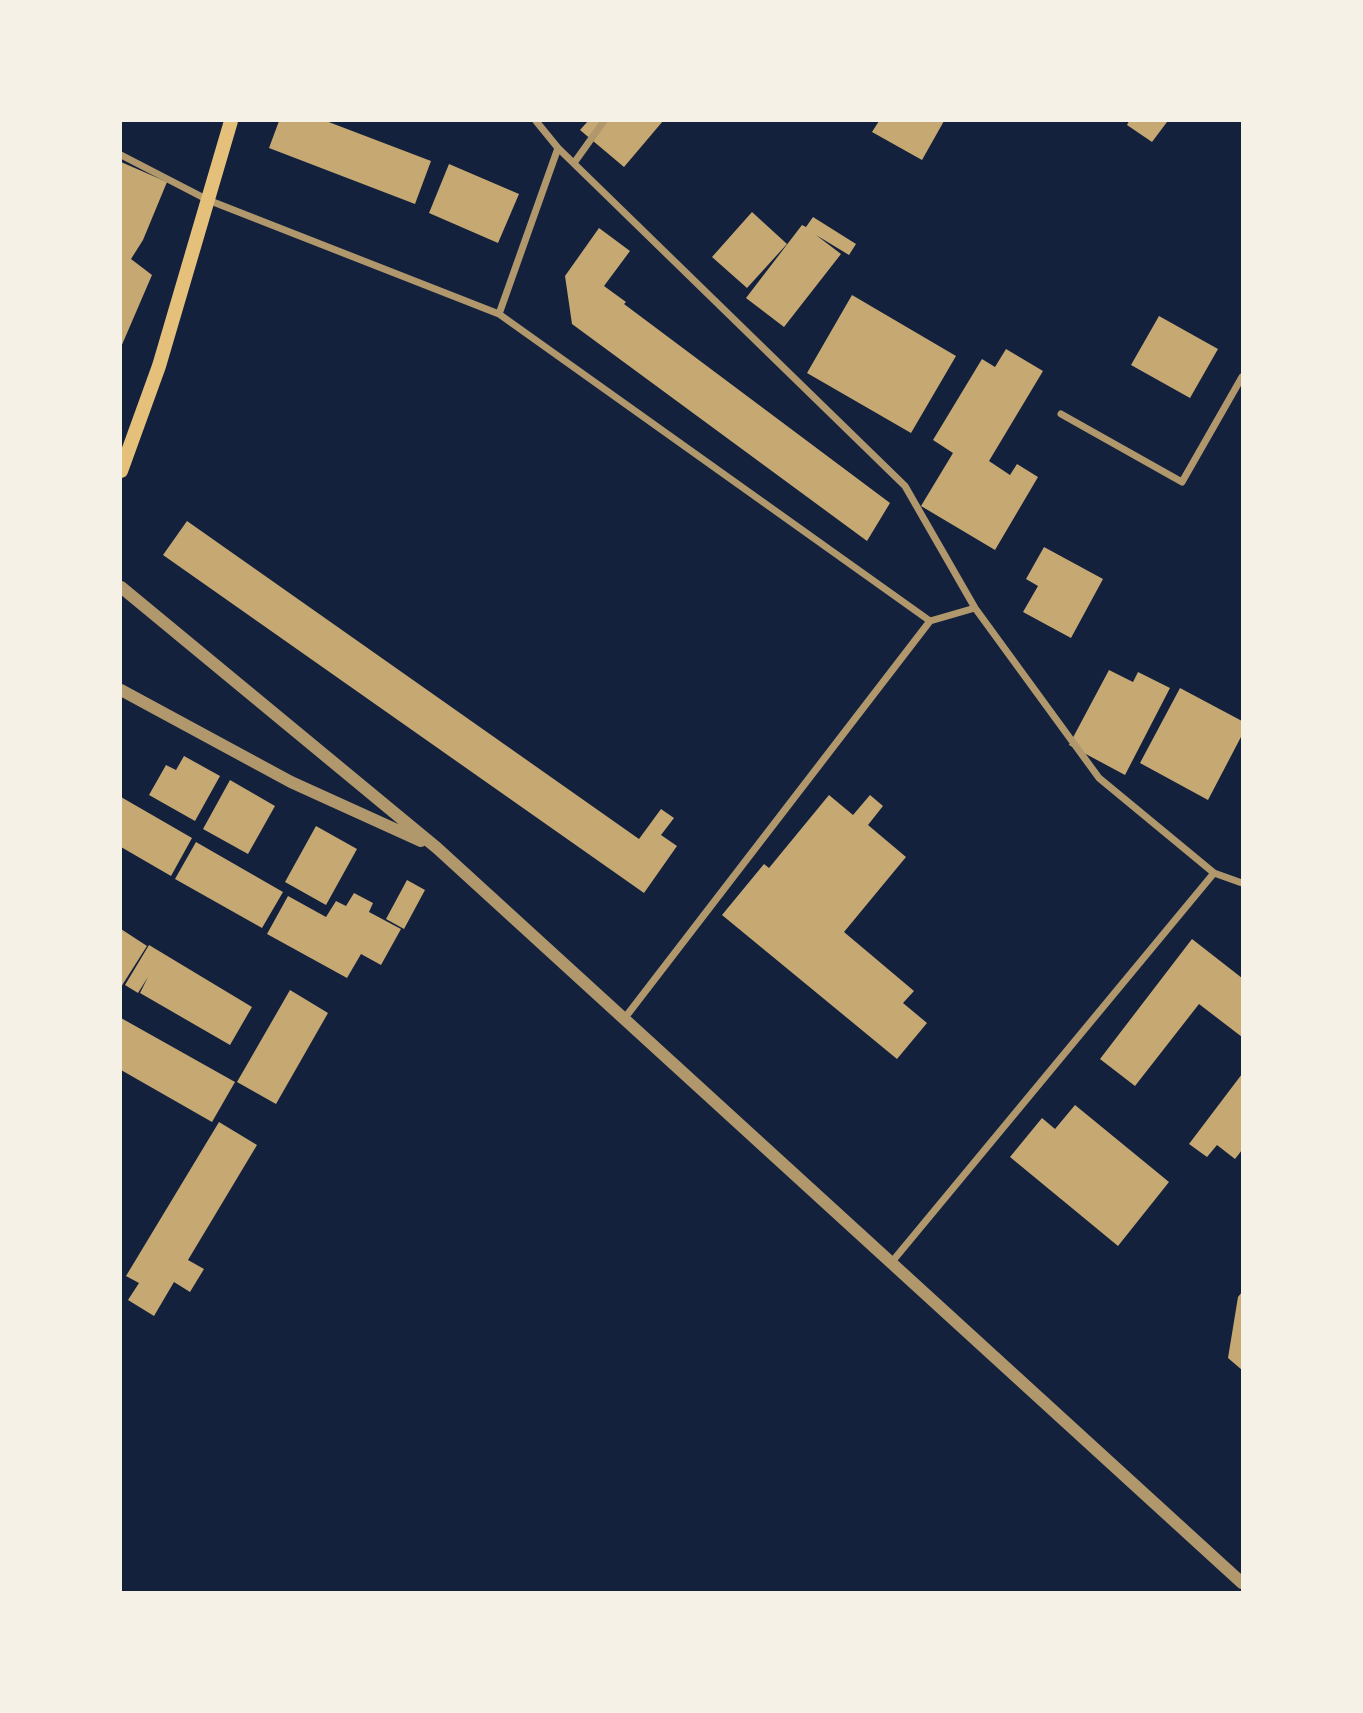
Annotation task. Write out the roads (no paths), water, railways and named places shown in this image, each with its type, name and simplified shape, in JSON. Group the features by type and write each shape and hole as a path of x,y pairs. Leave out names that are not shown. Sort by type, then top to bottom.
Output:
{"main road":[{"path":"121,471 159,366 231,121"}],"street":[{"path":"536,121 558,148 905,485 975,608 1099,778 1214,873 1242,883"},
{"path":"574,163 604,121"},
{"path":"499,314 558,148"},
{"path":"121,155 208,200 499,314 929,621"},
{"path":"1061,414 1182,482 1242,377"},
{"path":"121,587 437,848 1242,1583"},
{"path":"624,1019 929,621 975,608"},
{"path":"121,690 291,782 437,848"},
{"path":"891,1263 1214,873"}]}
